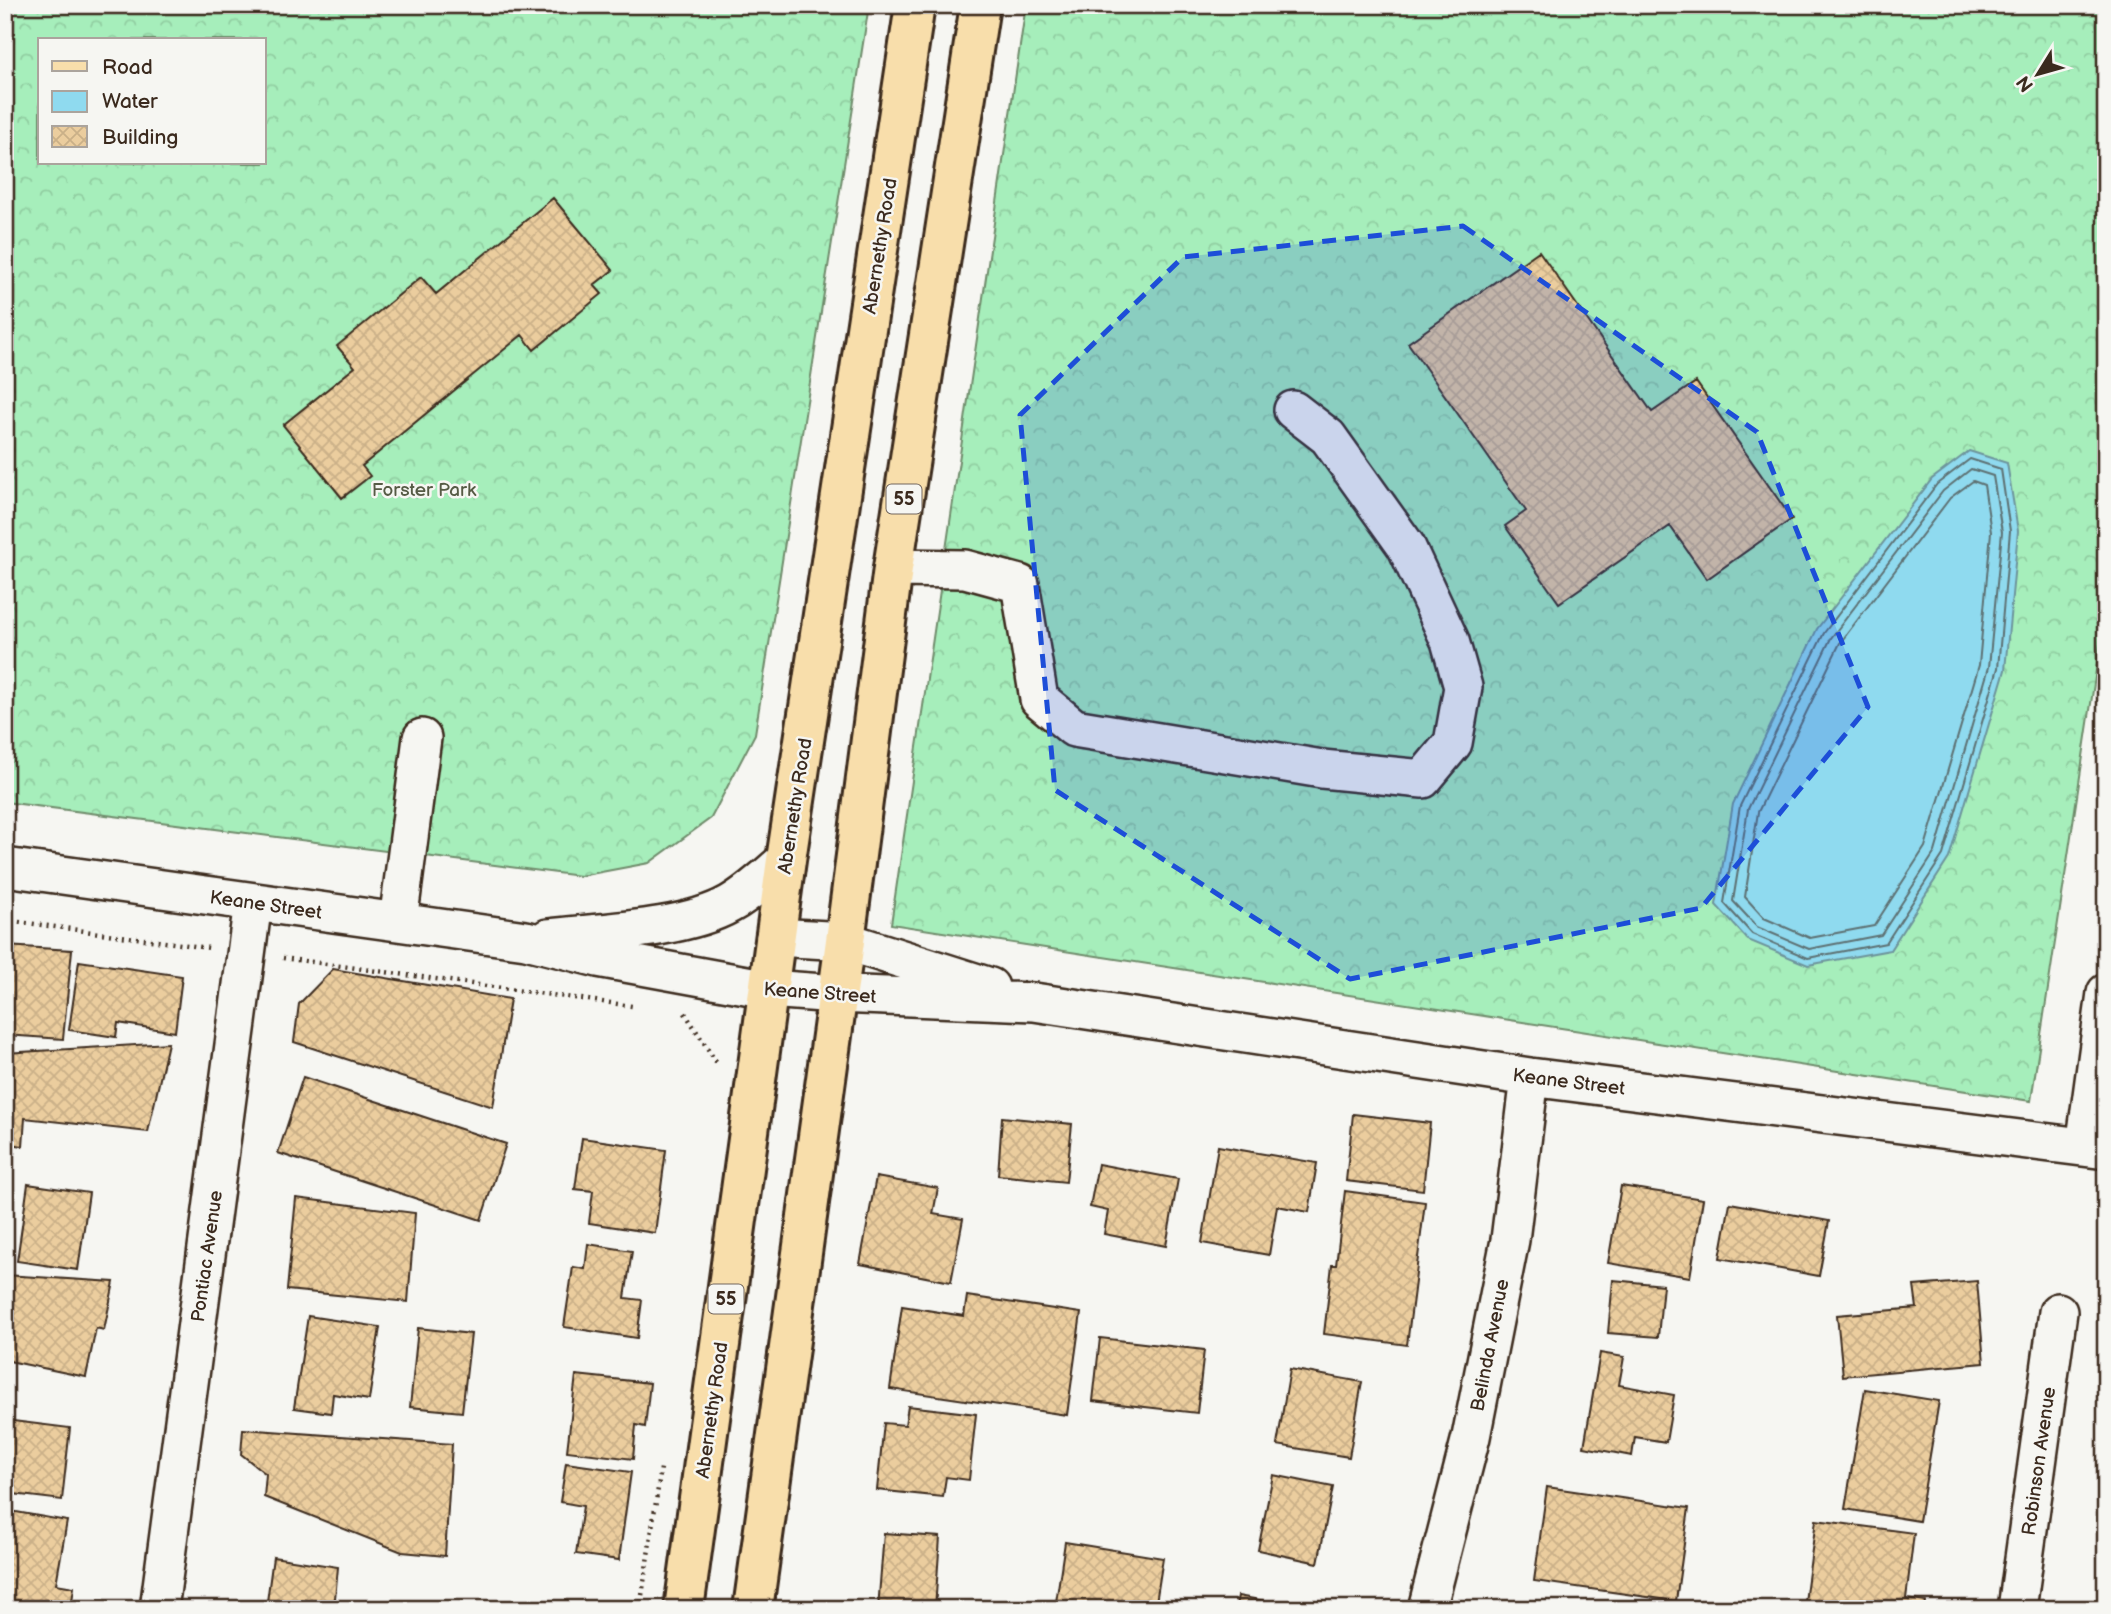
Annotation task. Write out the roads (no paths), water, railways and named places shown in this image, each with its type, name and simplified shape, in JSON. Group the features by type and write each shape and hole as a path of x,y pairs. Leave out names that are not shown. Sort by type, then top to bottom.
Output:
{"main road":[{"name":"Abernethy Road","path":"684,1609 786,860 915,5"},
{"name":"55","path":"753,1609 845,941 893,568 980,5"}],"street":[{"path":"893,568 965,569 1020,584 1039,699 1074,727 1322,769 1423,779 1453,743 1463,687 1450,641 1406,546 1328,437 1293,410"},
{"path":"398,922 422,738"},
{"name":"Keane Street","path":"526,940 679,922 713,912 732,903 786,860"},
{"name":"Keane Street","path":"5,867 526,940 598,958 768,989 1034,1002 1530,1077 2095,1148"},
{"name":"Pontiac Avenue","path":"159,1609 253,902"},
{"name":"Keane Street","path":"775,937 845,941 1034,1002"},
{"path":"2095,1148 2106,993"},
{"name":"Belinda Avenue","path":"1427,1609 1471,1437 1507,1253 1530,1077"},
{"name":"Robinson Avenue","path":"2017,1609 2058,1312"}],"water":[{"path":"1969,451 2007,463 2018,531 2005,670 1949,858 1890,950 1808,965 1748,940 1716,905 1733,804 1817,629 1932,479"}],"park label":[{"name":"Forster Park","path":"424,489"}]}
